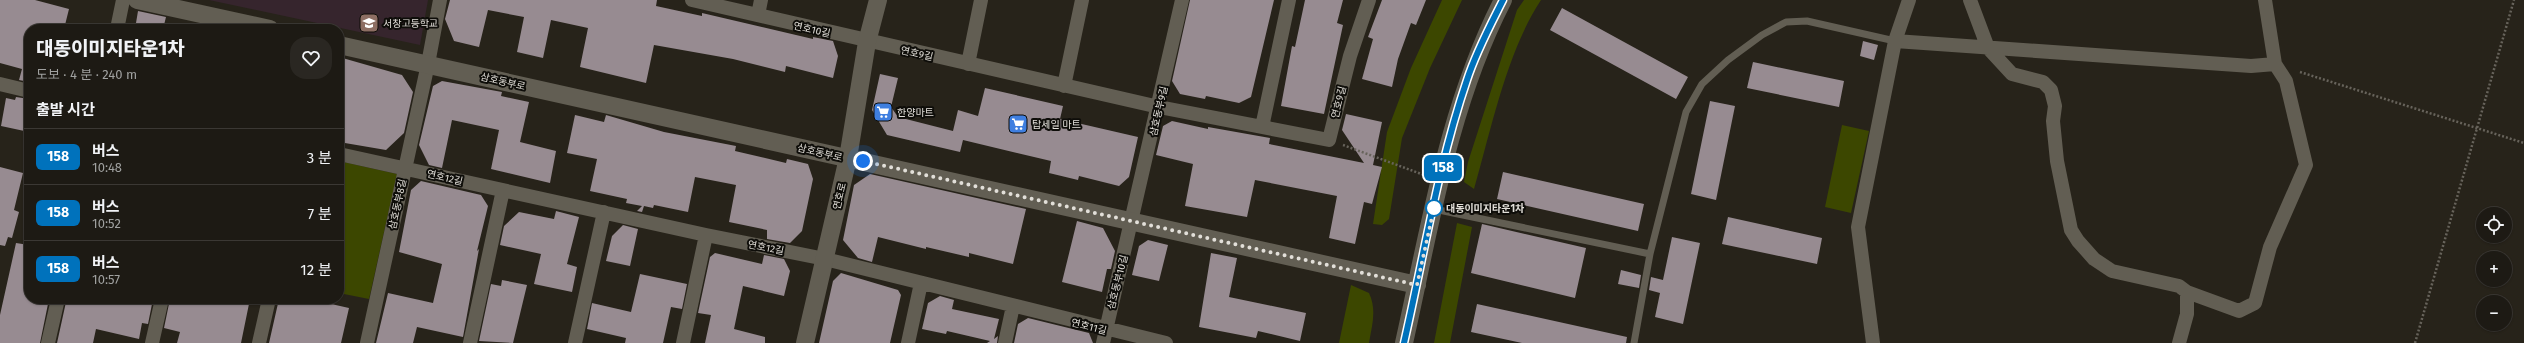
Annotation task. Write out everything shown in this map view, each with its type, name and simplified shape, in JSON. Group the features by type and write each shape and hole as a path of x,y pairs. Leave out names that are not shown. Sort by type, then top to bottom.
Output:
{"street":[{"path":"118,24 123,0"},
{"path":"137,0 247,24"},
{"name":"삼호동부8길","path":"367,343 404,168 428,64 440,0"},
{"name":"연호10길","path":"692,0 867,42"},
{"path":"758,16 761,0"},
{"name":"연호로","path":"806,343 848,158 867,42 878,0"},
{"path":"968,64 981,0"},
{"path":"1064,86 1082,0"},
{"name":"삼호동부9길","path":"1132,221 1182,0"},
{"path":"1262,127 1289,0"},
{"name":"연호9길","path":"867,42 1159,107 1329,140 1350,56 1369,0"},
{"path":"1404,343 1440,181 1467,80 1484,37 1503,0"},
{"path":"1873,343 1858,227 1895,41 1909,0"},
{"path":"1970,0 1988,48 2012,74 2043,82 2052,90 2055,106 2053,121 2060,179 2066,200 2071,230 2086,251 2098,262 2112,270 2178,286 2187,292 2238,311 2254,303 2270,247 2306,165 2286,81 2275,64 2265,0"},
{"path":"1895,41 2251,66 2275,64"},
{"name":"삼호동부로","path":"344,45 1417,285"},
{"path":"0,86 24,90"},
{"name":"연호12길","path":"344,155 706,235 825,259"},
{"path":"470,343 503,190"},
{"path":"575,343 604,212"},
{"name":"삼호동부10길","path":"1104,336 1132,221"},
{"path":"683,343 706,235"},
{"name":"연호11길","path":"825,259 1012,306 1104,336 1166,343"},
{"path":"908,343 921,283"},
{"path":"2179,343 2187,314 2187,292"},
{"path":"48,343 57,304"},
{"path":"152,343 161,304"},
{"path":"259,343 268,304"},
{"path":"1005,343 1012,306"}],"lane":[{"path":"1634,343 1650,254 1686,112 1702,84 1728,60 1762,34 1786,22 1807,21 1895,41"},
{"path":"1434,209 1650,254"}],"path":[{"path":"2415,343 2514,0"},
{"path":"2275,64 2477,130 2524,143"},
{"path":"1329,140 1440,181"}],"shaded area":[{"name":"서창고등학교","path":"209,0 428,0 420,45 344,29 344,24 322,24"}],"green space":[{"path":"1442,0 1462,0 1430,68 1402,138 1389,219 1382,225 1373,224 1387,132 1411,68"},
{"path":"1524,0 1541,0 1529,20 1509,67 1474,189 1464,182 1468,162 1517,10"},
{"path":"1842,125 1869,131 1851,213 1825,207"},
{"path":"344,162 397,174 369,299 344,294"},
{"path":"1457,223 1472,227 1450,343 1434,343"},
{"path":"1351,285 1369,293 1373,305 1373,318 1369,343 1339,343"}],"building":[{"path":"0,0 35,0 69,9 65,24 24,24 24,81 19,80 22,69 0,63"},
{"path":"450,0 657,0 656,6 702,16 702,13 813,39 813,37 833,41 838,56 833,78 786,66 785,72 733,59 654,45 646,83 580,67 588,28 551,20 543,58 517,52 524,17 488,10 479,47 454,41 445,19"},
{"path":"1190,0 1274,0 1251,97 1239,103 1206,96 1205,99 1180,94 1172,81"},
{"path":"1305,0 1343,0 1337,23 1343,25 1324,114 1281,106 1292,46 1295,47"},
{"path":"1382,0 1426,0 1416,25 1411,23 1398,59 1392,87 1362,79 1373,39 1368,37"},
{"path":"1562,8 1688,77 1676,99 1550,30"},
{"path":"138,11 166,17 164,24 136,24"},
{"path":"1863,41 1878,45 1874,60 1860,56"},
{"path":"344,58 402,75 413,92 404,133 386,150 344,143"},
{"path":"1753,62 1844,81 1839,107 1747,88"},
{"path":"880,74 898,78 891,107 898,117 953,131 958,110 978,116 985,88 1063,106 1060,119 1138,137 1129,177 1119,186 1079,176 1078,180 1049,173 1051,161 963,140 960,152 887,135 872,110"},
{"path":"442,81 502,92 501,96 529,102 520,142 556,151 550,183 491,169 499,130 452,120 442,168 429,165 419,145 433,86"},
{"path":"16,97 24,98 24,131 1,126 6,98 15,100"},
{"path":"1710,101 1735,106 1716,200 1691,194"},
{"path":"1346,114 1382,122 1373,165 1382,167 1372,204 1364,202 1355,244 1329,238 1337,196 1255,180 1247,217 1185,206 1193,164 1156,155 1163,126 1172,121 1208,129 1208,127 1270,138 1269,144 1364,163 1342,130"},
{"path":"575,115 604,122 606,115 664,132 736,146 735,151 786,163 787,159 808,164 813,179 802,231 790,243 767,239 767,230 729,222 736,185 695,177 688,212 654,205 653,208 644,206 642,212 637,211 642,206 626,203 627,199 590,191 597,159 567,153"},
{"path":"0,167 23,173 14,210 19,212 12,238 8,237 5,246 0,245"},
{"path":"1503,172 1644,204 1638,231 1497,199"},
{"path":"870,174 1026,209 1013,264 969,253 969,257 926,247 926,249 878,237 872,262 858,258 843,240 854,185"},
{"path":"421,181 481,195 488,206 477,251 479,249 463,337 417,327 413,343 376,343 388,293 433,303 442,264 399,252 411,190"},
{"path":"556,211 579,217 567,264 577,267 572,292 534,284 541,254 500,245 504,226 519,212 554,219"},
{"path":"1728,217 1822,238 1817,264 1722,244"},
{"path":"1077,221 1103,228 1115,251 1111,269 1107,269 1102,292 1062,282"},
{"path":"1482,224 1586,248 1575,298 1471,273"},
{"path":"623,225 638,229 630,266 606,261 612,236"},
{"path":"1672,237 1700,243 1683,324 1655,317 1660,293 1649,290 1651,277 1663,280"},
{"path":"1148,240 1168,245 1159,281 1132,275 1139,246"},
{"path":"16,243 24,244 24,304 48,304 40,343 0,343 0,315"},
{"path":"715,253 762,264 764,255 784,259 790,271 784,296 743,286 734,329 765,337 765,343 705,343 711,315 698,313 710,257"},
{"path":"1211,253 1237,258 1229,297 1306,313 1300,341 1258,331 1256,338 1199,327"},
{"path":"1621,270 1641,275 1639,288 1618,284"},
{"path":"841,273 898,290 901,295 890,343 819,343 833,281"},
{"path":"640,274 687,284 682,309 671,307 663,343 625,343 626,338 587,329 592,303 631,312"},
{"path":"502,280 527,285 513,343 479,341 491,284 501,286"},
{"path":"940,296 954,300 952,309 999,319 994,339 998,336 997,343 987,343 990,341 947,331 946,334 922,329 928,303"},
{"path":"66,304 152,304 148,324 142,323 139,339 96,329 93,343 57,343"},
{"path":"169,304 249,304 241,343 177,343 180,332 164,328"},
{"path":"278,304 331,304 349,308 341,343 269,343"},
{"path":"1477,304 1627,337 1626,343 1522,343 1471,332"},
{"path":"1028,318 1089,333 1093,343 1014,343 1018,324"}],"bus line":[{"name":"158","path":"1404,343 1448,144 1467,80 1484,37 1503,0"}],"place":[{"name":"서창고등학교","path":"369,23"},
{"name":"한양마트","path":"883,112"},
{"name":"탑세일 마트","path":"1018,124"},
{"name":"대동이미지타운1차","path":"1434,208"}],"route":[{"path":"863,161 1417,285 1434,208"}]}
